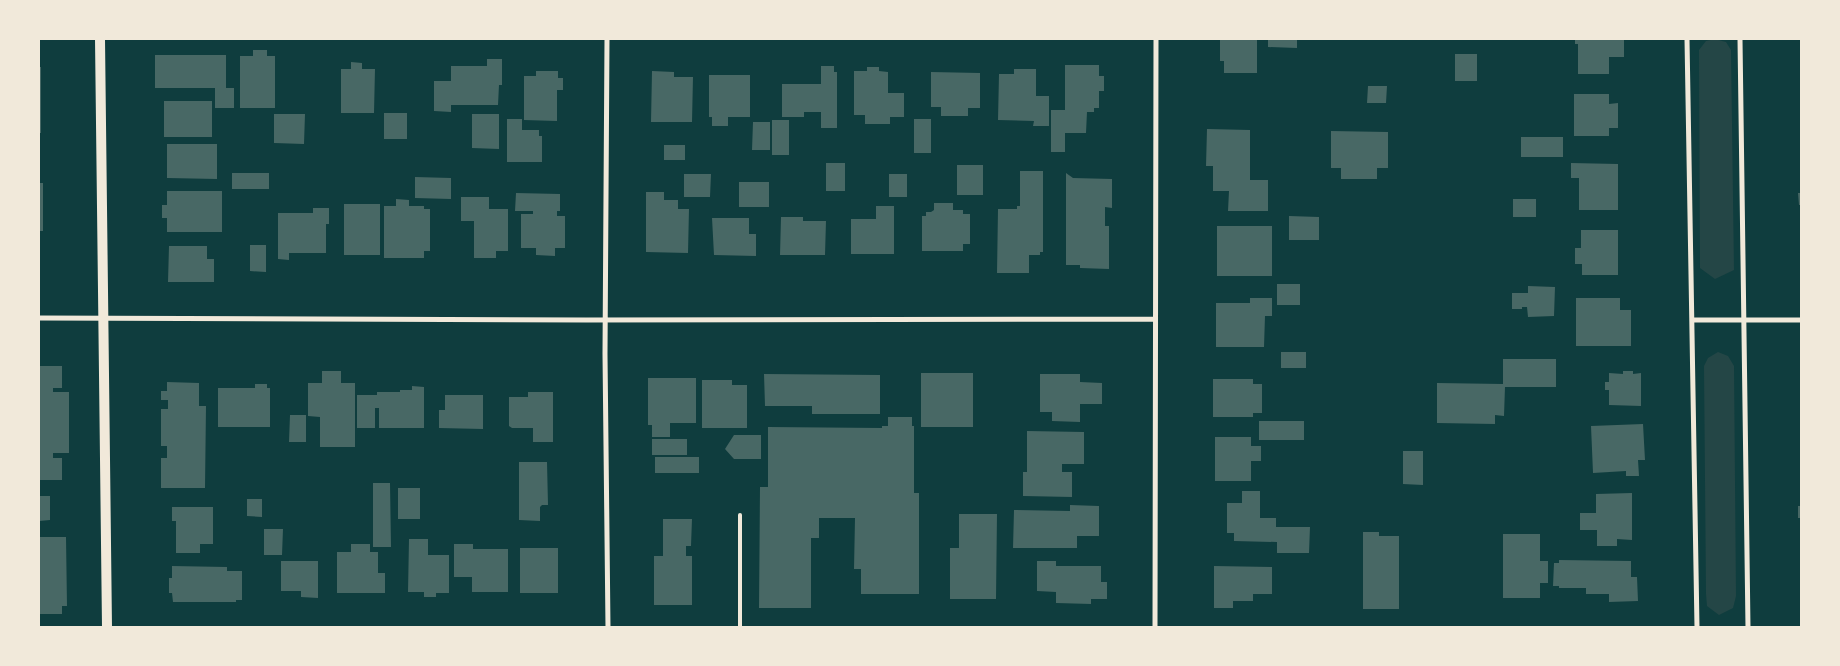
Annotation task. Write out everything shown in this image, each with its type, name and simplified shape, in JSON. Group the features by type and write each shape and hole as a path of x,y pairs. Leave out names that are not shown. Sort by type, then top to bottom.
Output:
{"main road":[{"path":"100,39 107,627"}],"street":[{"path":"607,39 608,627"},
{"path":"1155,627 1156,39"},
{"path":"1687,39 1697,627"},
{"path":"1740,39 1748,627"},
{"path":"39,318 1155,319"},
{"path":"1692,320 1801,320"}],"lane":[{"path":"740,515 740,627"}],"shaded area":[{"path":"1715,39 1726,42 1731,50 1734,270 1715,279 1700,268 1699,50 1706,41"},
{"path":"1718,352 1728,356 1734,366 1736,596 1733,608 1719,615 1707,606 1706,594 1704,366 1708,358"}],"building":[{"path":"1220,39 1257,39 1257,73 1224,73 1224,61 1220,61"},
{"path":"1268,39 1297,39 1297,48 1268,47"},
{"path":"1575,39 1624,39 1624,57 1609,57 1609,74 1578,74 1578,44 1575,44"},
{"path":"253,50 267,50 267,56 275,56 275,108 240,108 240,56 253,56"},
{"path":"1455,54 1477,54 1477,81 1455,81"},
{"path":"155,55 226,55 226,88 234,88 234,108 215,108 215,88 155,88"},
{"path":"487,59 502,59 502,85 499,85 498,105 451,105 451,112 434,111 434,81 451,81 451,66 487,66"},
{"path":"351,62 362,63 362,69 375,69 374,113 341,113 341,69 351,69"},
{"path":"1065,65 1099,65 1099,76 1104,76 1104,91 1099,91 1099,108 1094,108 1094,112 1087,112 1086,133 1065,133 1065,152 1051,152 1051,110 1065,110"},
{"path":"821,66 834,66 834,72 837,72 837,128 821,128 821,112 804,112 804,117 782,117 782,84 821,84"},
{"path":"39,67 41,67 41,133 39,133"},
{"path":"867,67 879,67 879,71 888,72 888,93 904,93 904,117 890,117 890,124 865,124 865,115 854,115 854,71 867,71"},
{"path":"1014,69 1036,69 1036,96 1049,96 1049,126 1033,126 1034,121 998,120 999,74 1014,74"},
{"path":"536,71 558,71 558,78 563,78 563,90 557,90 557,121 524,120 524,76 536,76"},
{"path":"652,71 674,72 674,77 693,77 692,122 651,122"},
{"path":"931,72 980,73 980,108 968,108 968,116 941,116 941,107 931,107"},
{"path":"709,75 750,75 750,117 728,117 728,126 712,126 712,117 709,117"},
{"path":"1368,86 1387,86 1386,103 1367,103"},
{"path":"1574,94 1609,94 1609,104 1618,103 1618,128 1609,128 1609,136 1574,136"},
{"path":"164,101 212,101 212,137 164,137"},
{"path":"384,113 407,113 407,139 384,139"},
{"path":"274,114 305,114 304,144 274,143"},
{"path":"472,114 499,114 499,149 472,148"},
{"path":"507,119 522,119 522,130 539,130 539,136 542,136 542,162 507,162"},
{"path":"914,119 931,119 931,153 914,153"},
{"path":"772,120 789,120 789,155 772,155"},
{"path":"753,122 770,122 770,150 752,150"},
{"path":"1207,129 1250,130 1250,180 1268,180 1268,211 1228,211 1229,191 1213,191 1213,166 1206,166"},
{"path":"1331,131 1388,132 1388,168 1377,168 1377,179 1341,179 1341,168 1331,168"},
{"path":"1521,137 1563,137 1563,157 1521,157"},
{"path":"167,144 217,144 217,179 167,178"},
{"path":"664,145 685,145 685,160 664,160"},
{"path":"826,163 845,163 845,191 826,191"},
{"path":"1571,163 1618,164 1618,210 1579,210 1579,178 1571,178"},
{"path":"957,165 983,165 983,195 957,195"},
{"path":"1020,171 1043,171 1043,206 1020,206"},
{"path":"232,173 269,173 269,189 232,189"},
{"path":"1066,173 1073,178 1112,179 1112,208 1105,207 1105,226 1109,226 1109,269 1080,268 1080,265 1066,265"},
{"path":"684,174 711,174 710,197 684,197"},
{"path":"889,174 907,174 907,197 889,197"},
{"path":"415,177 451,178 451,199 415,198"},
{"path":"739,182 769,182 769,207 739,207"},
{"path":"39,183 43,183 43,231 39,231"},
{"path":"167,191 222,191 222,232 167,232 167,218 162,218 162,205 167,205"},
{"path":"646,192 664,192 664,200 678,200 678,209 689,209 688,253 646,252"},
{"path":"516,193 560,194 560,211 557,211 557,216 565,216 565,248 555,248 555,256 536,255 536,248 521,248 521,214 533,214 533,211 515,211"},
{"path":"1798,193 1801,193 1801,205 1799,205"},
{"path":"461,197 489,197 489,209 508,209 508,251 496,251 496,258 474,258 474,221 461,221"},
{"path":"396,199 409,200 409,206 424,206 424,209 430,209 430,251 424,251 424,258 384,258 384,206 396,206"},
{"path":"1513,199 1536,199 1536,217 1513,217"},
{"path":"934,203 953,203 953,210 963,210 963,214 970,214 970,244 963,244 963,251 922,251 922,216 926,216 926,212 934,210"},
{"path":"344,204 380,204 380,255 344,255"},
{"path":"876,206 894,206 894,254 851,254 851,219 876,219"},
{"path":"1017,206 1043,206 1043,252 1040,252 1040,255 1029,255 1029,273 997,273 998,209 1017,209"},
{"path":"313,208 329,208 329,224 326,224 326,253 289,253 289,260 278,259 278,213 313,213"},
{"path":"1289,216 1319,217 1319,240 1289,240"},
{"path":"781,217 803,217 803,221 826,221 825,255 780,255"},
{"path":"712,218 749,218 749,234 756,234 756,256 714,255"},
{"path":"1217,226 1272,226 1272,276 1217,276"},
{"path":"1581,230 1618,230 1618,275 1582,275 1582,264 1575,264 1575,248 1581,248"},
{"path":"250,245 266,245 266,272 250,271"},
{"path":"169,246 207,246 207,259 214,259 214,282 168,282"},
{"path":"1277,284 1300,284 1300,305 1277,305"},
{"path":"1528,286 1555,287 1554,316 1528,317 1527,307 1512,309 1512,293 1528,293"},
{"path":"1250,298 1272,298 1272,316 1265,316 1264,347 1216,347 1216,303 1250,303"},
{"path":"1576,298 1620,298 1620,310 1631,310 1631,346 1576,346"},
{"path":"1281,352 1306,352 1306,368 1281,368"},
{"path":"1503,359 1556,359 1556,387 1505,387 1504,416 1495,415 1495,424 1437,423 1437,383 1503,384"},
{"path":"39,366 62,366 62,388 53,388 53,392 69,392 69,453 53,453 53,458 62,458 62,480 39,480"},
{"path":"322,371 341,371 341,383 355,383 355,447 320,447 320,417 308,416 308,383 322,383"},
{"path":"1623,371 1633,371 1633,374 1641,373 1641,406 1609,405 1609,390 1605,390 1605,382 1609,382 1609,373 1623,374"},
{"path":"921,373 973,373 973,427 921,427"},
{"path":"764,374 880,375 880,414 812,414 812,406 765,406"},
{"path":"1040,374 1080,374 1080,382 1102,383 1102,404 1080,404 1080,422 1052,421 1052,412 1040,412"},
{"path":"648,378 696,378 696,423 670,423 670,437 652,437 652,425 648,425"},
{"path":"1213,379 1253,379 1253,384 1262,384 1262,413 1253,413 1253,417 1213,417"},
{"path":"702,380 732,380 732,385 747,385 747,428 702,428"},
{"path":"167,382 199,383 199,406 206,406 205,488 161,488 161,458 167,458 167,446 161,446 161,409 168,409 168,400 161,400 161,391 167,391"},
{"path":"255,384 267,384 267,388 270,388 270,427 218,427 218,388 255,388"},
{"path":"412,386 424,387 424,428 379,428 379,408 375,408 375,428 357,428 357,395 377,395 377,392 400,392 400,390 412,390"},
{"path":"528,392 553,392 553,442 533,442 533,428 512,428 509,426 509,397 528,397"},
{"path":"445,395 483,395 483,429 439,428 439,410 445,410"},
{"path":"290,415 306,415 306,442 289,442"},
{"path":"888,417 912,417 912,426 914,426 914,493 919,493 919,594 861,594 861,569 854,569 855,518 819,518 819,538 811,538 811,608 759,608 760,487 768,487 768,427 882,428 882,426 888,426"},
{"path":"1259,421 1304,421 1304,440 1259,440"},
{"path":"1643,424 1645,460 1638,460 1639,476 1626,476 1626,471 1593,473 1591,426"},
{"path":"1027,431 1084,432 1084,464 1062,464 1062,472 1072,472 1072,497 1023,496 1023,472 1027,472"},
{"path":"734,435 761,435 761,459 734,459 725,449"},
{"path":"1215,437 1251,437 1251,446 1261,446 1261,461 1251,461 1251,481 1215,481"},
{"path":"652,439 687,439 687,455 652,455"},
{"path":"1403,451 1423,451 1423,485 1403,484"},
{"path":"655,457 699,457 699,473 655,473"},
{"path":"519,462 547,462 548,505 540,507 540,521 519,520"},
{"path":"373,483 390,483 391,547 373,547"},
{"path":"398,488 420,488 420,519 398,519"},
{"path":"1242,491 1260,491 1260,518 1276,518 1276,527 1310,527 1309,553 1277,553 1277,542 1234,541 1234,533 1227,533 1227,503 1242,503"},
{"path":"1632,493 1632,540 1617,539 1617,546 1597,546 1597,530 1580,530 1580,513 1596,513 1596,494"},
{"path":"39,496 50,496 50,520 39,521"},
{"path":"247,499 262,499 262,517 247,516"},
{"path":"1070,505 1099,506 1099,536 1077,536 1077,548 1013,548 1014,510 1070,511"},
{"path":"1798,506 1801,506 1801,518 1798,518"},
{"path":"172,507 213,507 213,544 200,544 200,553 176,553 176,521 172,521"},
{"path":"959,514 997,514 996,599 950,599 950,548 959,548"},
{"path":"663,519 692,519 691,546 686,546 686,556 692,556 692,605 654,605 654,556 663,556"},
{"path":"264,529 283,529 282,555 264,555"},
{"path":"1363,532 1379,532 1379,536 1399,536 1399,609 1363,609"},
{"path":"1503,534 1540,534 1540,561 1548,561 1548,583 1540,583 1540,598 1503,598"},
{"path":"39,537 66,537 67,606 62,606 62,614 39,614"},
{"path":"409,539 428,539 428,555 449,555 449,593 436,593 436,597 424,597 424,592 408,592"},
{"path":"351,544 370,544 370,552 378,552 378,573 385,573 385,593 337,593 337,552 351,552"},
{"path":"454,544 473,544 473,549 508,549 508,592 472,592 472,577 454,577"},
{"path":"520,548 558,548 558,593 520,593"},
{"path":"1559,560 1631,561 1631,577 1637,577 1638,601 1609,602 1609,594 1586,594 1586,588 1559,588 1559,586 1553,586 1554,563 1559,563"},
{"path":"281,561 318,561 318,598 301,597 301,591 281,591"},
{"path":"1037,561 1056,561 1056,566 1101,566 1101,582 1107,582 1107,599 1091,599 1091,604 1056,603 1056,592 1037,591"},
{"path":"172,566 227,567 227,571 242,571 242,600 236,600 236,602 173,602 172,593 169,593 169,578 172,578"},
{"path":"1214,566 1272,567 1272,594 1253,594 1253,601 1233,601 1233,608 1214,608"}]}
